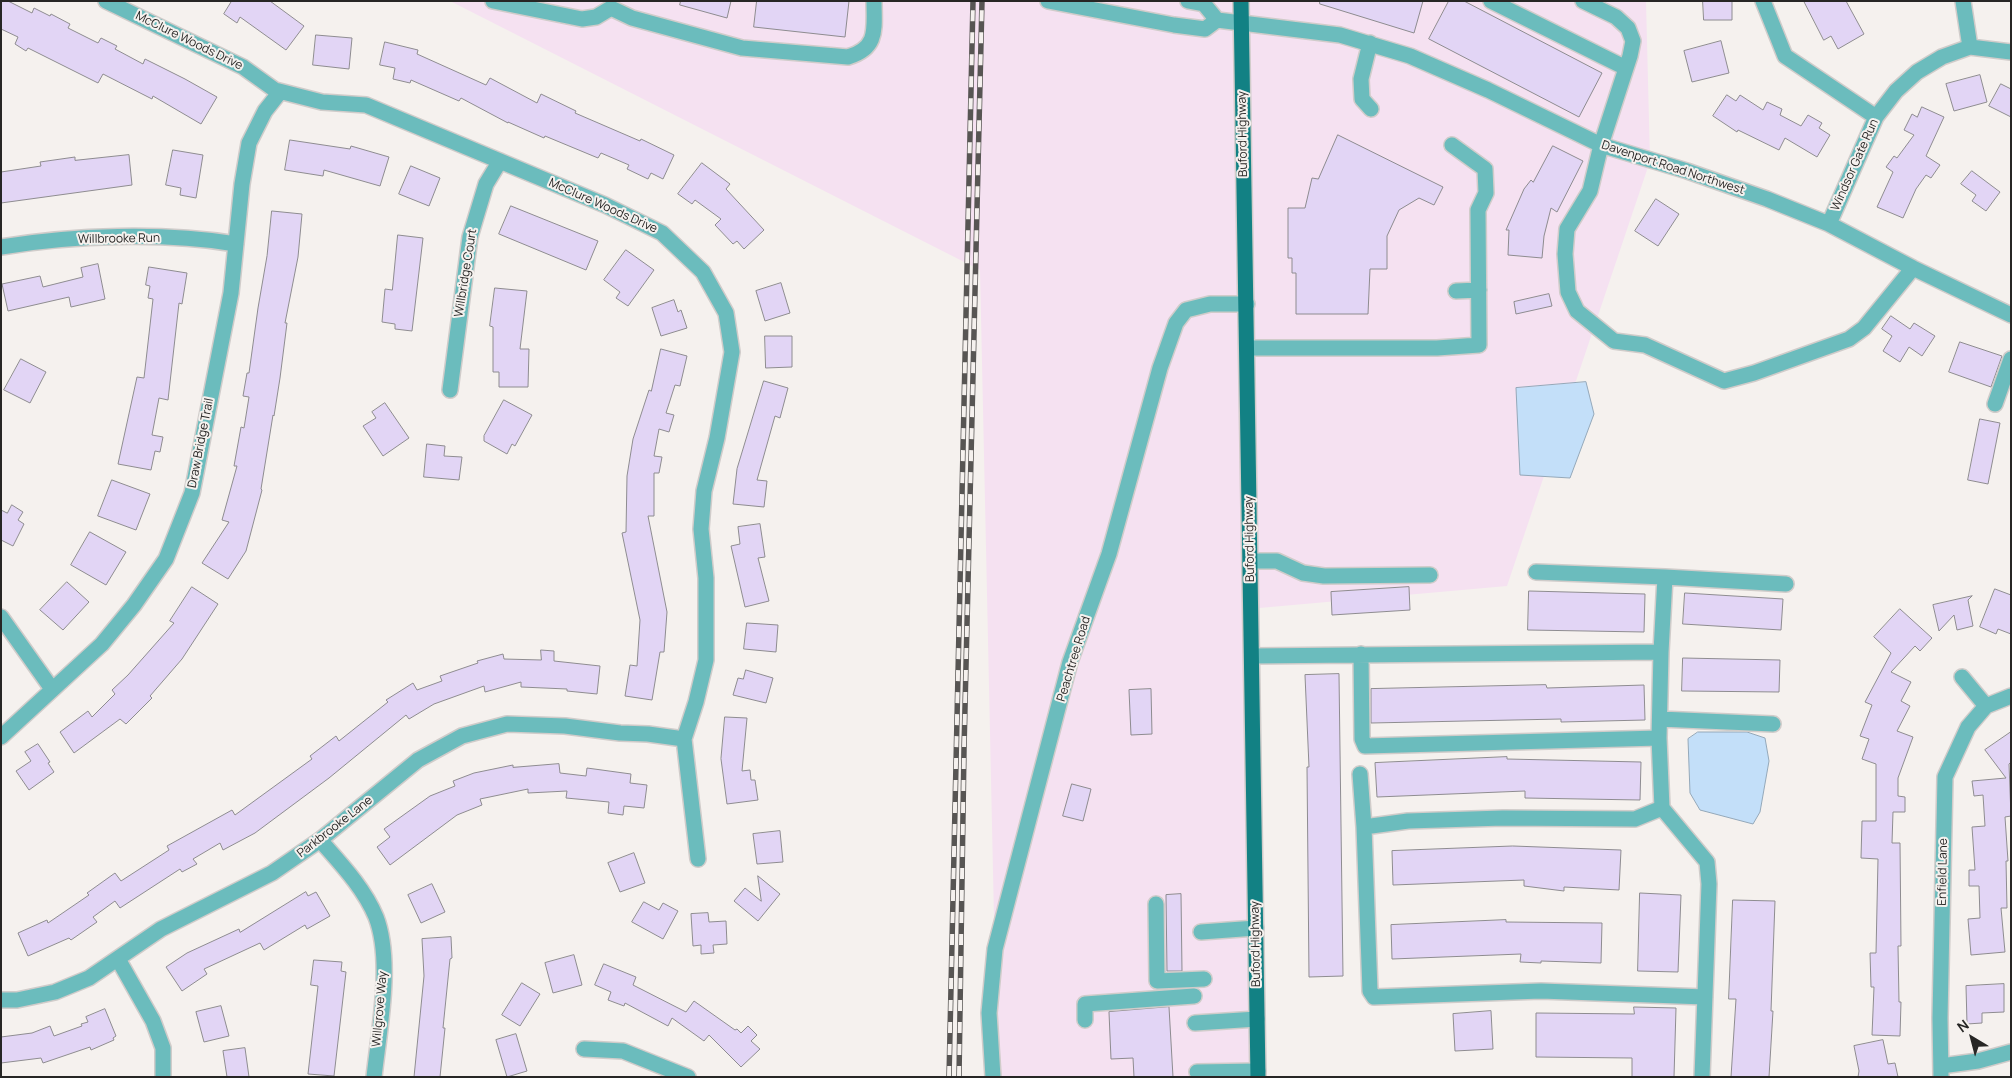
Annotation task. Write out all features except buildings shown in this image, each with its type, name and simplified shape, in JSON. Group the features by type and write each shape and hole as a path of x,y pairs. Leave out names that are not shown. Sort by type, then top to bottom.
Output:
{"main road":[{"name":"Buford Highway","path":"1241,1 1258,1074"}],"street":[{"name":"McClure Woods Drive","path":"106,1 243,67 275,90 322,102 366,105 605,205 662,233 703,272 726,313 732,352 717,438 704,491 701,529 706,578 706,660 696,702 684,739 698,858"},
{"path":"493,1 582,20 596,17 612,4 632,18 742,48 848,57 860,54 870,44 874,35 874,1"},
{"path":"1048,1 1205,29 1217,20 1204,4 1188,1"},
{"path":"1491,1 1626,68"},
{"path":"1583,1 1616,17 1628,28 1632,41 1626,68 1601,145 1590,191 1567,229 1565,254 1568,292 1577,311 1614,341 1645,345 1724,381 1754,373 1849,339 1864,328 1913,268"},
{"path":"1763,1 1786,56 1876,117"},
{"path":"1963,1 1970,47"},
{"name":"Davenport Road Northwest","path":"1217,20 1340,34 1410,56 1488,90 1601,145 1687,170 1829,224 1913,268 2011,315"},
{"path":"1370,44 1361,79 1362,99 1371,109"},
{"name":"Windsor Gate Run","path":"1829,224 1876,117 1896,90 1916,72 1942,57 1970,47 2011,52"},
{"name":"Draw Bridge Trail","path":"1,737 102,644 134,605 166,558 192,493 230,293 242,184 249,142 266,111 280,92"},
{"path":"1247,348 1327,355 1429,354 1474,351 1479,345 1478,210 1486,193 1485,169 1452,145"},
{"name":"Willbridge Court","path":"450,390 470,237 486,184 500,161"},
{"name":"Willbrooke Run","path":"1,247 107,237 206,239 236,244"},
{"path":"1456,291 1479,290"},
{"name":"Peachtree Road","path":"993,1077 989,1013 995,949 1070,662 1109,554 1160,368 1176,323 1186,310 1210,304 1247,304"},
{"path":"1995,404 2011,359"},
{"path":"1250,561 1277,560 1303,573 1324,576 1430,575"},
{"path":"1536,572 1786,584"},
{"path":"1665,577 1660,719 1662,808 1706,862 1709,884 1702,1077"},
{"path":"1,618 52,689"},
{"path":"1252,656 1661,652"},
{"path":"1361,654 1362,739 1365,746 1660,738"},
{"path":"1962,677 1986,706"},
{"name":"Enfield Lane","path":"1941,1072 1940,1018 1945,777 1968,727 1986,706 2011,696"},
{"path":"1660,719 1774,724"},
{"name":"Parkbrooke Lane","path":"1,1000 17,1000 55,992 89,978 161,929 272,873 320,840 418,760 462,736 506,724 565,726 684,739"},
{"path":"1360,774 1364,827 1370,992 1374,997 1541,991 1705,997"},
{"path":"1364,827 1408,821 1484,818 1635,819 1662,808"},
{"name":"Willgrove Way","path":"320,840 363,893 376,918 382,944 384,982 374,1077"},
{"path":"1156,904 1156,981 1204,979"},
{"path":"1201,932 1256,928"},
{"path":"118,960 154,1021 163,1048 163,1077"},
{"path":"1085,1020 1085,1004 1194,996"},
{"path":"1195,1023 1257,1019"},
{"path":"584,1049 623,1051 688,1077"},
{"path":"1941,1072 2011,1052"},
{"path":"1197,1072 1258,1074"}],"shaded area":[{"path":"450,1 1646,1 1650,161 1507,586 1248,609 1263,1077 995,1077 996,1010 980,270"}],"water":[{"path":"1586,382 1594,414 1570,478 1520,475 1516,388"},
{"path":"1698,732 1747,732 1765,738 1769,761 1760,812 1753,824 1700,810 1690,793 1688,739"}],"railway":[{"path":"949,1077 973,1"},
{"path":"959,1077 964,749 982,1"}]}
